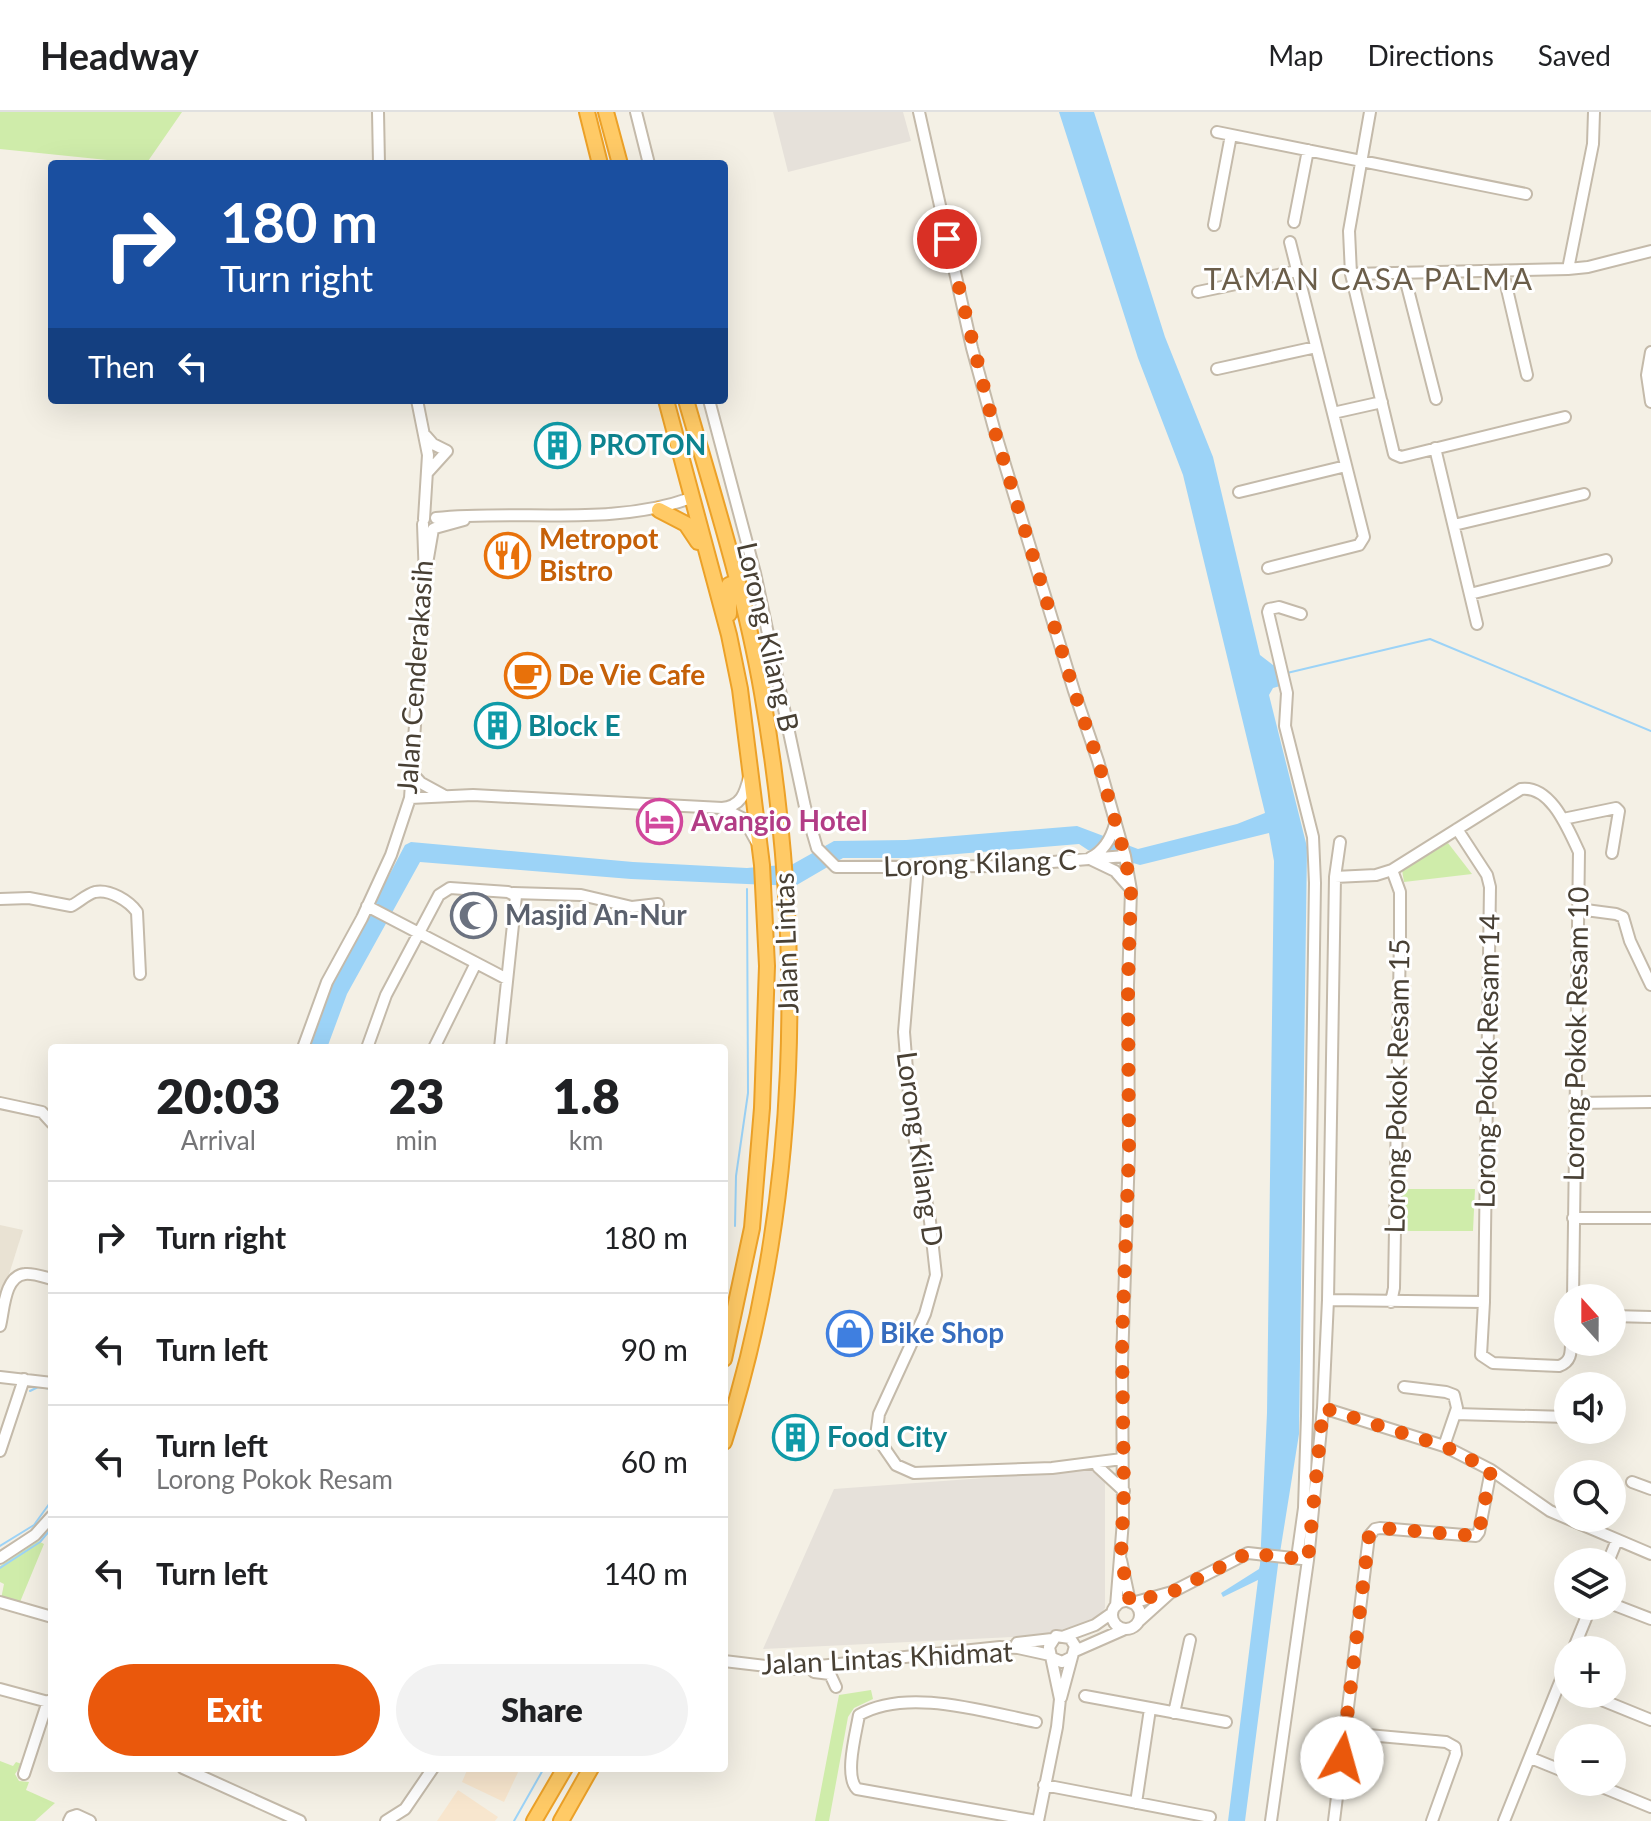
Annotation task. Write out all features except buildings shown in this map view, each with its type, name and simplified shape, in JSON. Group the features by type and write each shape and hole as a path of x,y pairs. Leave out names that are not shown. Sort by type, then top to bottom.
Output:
{"highway":[{"path":"587,112 599,160"},
{"path":"606,112 619,160"},
{"name":"Jalan Lintas","path":"667,404 729,635 740,689 762,865 767,966 762,1108 752,1228 728,1340"},
{"name":"Jalan Lintas","path":"687,404 738,581 762,691 776,787 788,926 789,1039 784,1133 765,1278 728,1428"},
{"path":"691,498 701,489 707,473"},
{"path":"659,510 686,524 707,556"},
{"path":"729,635 729,585 738,581"},
{"path":"728,1411 739,1388"},
{"path":"534,1821 563,1772"},
{"path":"552,1795 562,1787 571,1772"},
{"path":"561,1821 589,1772"}],"street":[{"path":"378,112 379,160"},
{"path":"636,112 648,160"},
{"path":"919,112 972,348 995,432 1116,822 1131,890 1129,1152 1123,1308 1124,1491 1121,1558 1114,1610 1115,1624 1125,1629"},
{"path":"1370,112 1349,231 1351,274 1394,454 1397,457 1565,417"},
{"path":"1568,269 1593,144 1594,112"},
{"path":"1217,132 1526,194"},
{"path":"1214,225 1231,135"},
{"path":"1294,222 1308,150"},
{"path":"1268,568 1359,545 1364,537 1290,242"},
{"path":"1351,274 1568,269 1651,251"},
{"path":"1198,292 1297,271"},
{"path":"1503,272 1527,375"},
{"path":"1404,274 1436,399"},
{"path":"1217,369 1316,347"},
{"path":"1651,352 1647,375 1651,402"},
{"path":"1333,413 1382,402"},
{"path":"418,404 428,476"},
{"name":"Lorong Kilang B","path":"710,404 755,573 805,807 817,848 836,867"},
{"path":"424,434 433,444 447,451 428,476"},
{"path":"1435,448 1477,624"},
{"path":"1239,492 1346,466"},
{"name":"Jalan Cenderakasih","path":"304,1044 327,982 369,907 410,798 431,522 428,476"},
{"path":"1454,525 1584,494"},
{"path":"431,522 482,516 659,510 691,498"},
{"path":"1470,594 1606,560"},
{"path":"1301,614 1279,607 1269,609 1268,617 1287,693 1285,726 1313,837 1315,883 1302,1559"},
{"path":"410,798 443,795 722,808 730,807 741,799 746,792 751,769"},
{"path":"412,773 421,783 443,795"},
{"name":"Lorong Pokok Resam 10","path":"1457,829 1521,789 1532,788 1541,793 1563,819 1579,852 1573,1284"},
{"path":"722,808 747,822 757,841 762,865"},
{"path":"1563,819 1616,808 1619,811 1612,853"},
{"path":"1088,859 1099,853 1106,844 1116,822"},
{"path":"1335,877 1376,875 1392,870 1457,829"},
{"name":"Lorong Pokok Resam 14","path":"1457,829 1487,875 1490,887 1481,1355 1493,1363 1553,1367 1566,1363 1570,1356"},
{"path":"1271,1821 1323,1408 1328,1300 1335,877 1340,842"},
{"name":"Lorong Kilang C","path":"836,867 1004,866 1125,856"},
{"path":"1088,859 1115,871 1131,890"},
{"name":"Lorong Kilang D","path":"918,866 904,1032 911,1120 936,1259 936,1275 925,1314 877,1421 876,1436 896,1465 907,1472 1000,1471 1095,1465"},
{"name":"Lorong Pokok Resam 15","path":"1391,1302 1394,1288 1400,937 1400,892 1392,870"},
{"path":"368,1044 386,995 443,890 581,895 632,907 658,904"},
{"path":"0,899 29,898 71,906 95,892 110,893 120,898 137,912 140,974"},
{"path":"500,1044 516,909 513,893"},
{"path":"369,907 507,979"},
{"path":"1578,909 1623,917 1630,941 1651,985"},
{"path":"436,1044 476,963"},
{"path":"1576,1103 1651,1102"},
{"path":"0,1103 42,1112 48,1119"},
{"path":"1573,1218 1651,1218"},
{"path":"0,1326 14,1278 26,1274 48,1278"},
{"path":"1328,1300 1484,1302"},
{"path":"1626,1316 1651,1317"},
{"path":"0,1377 48,1382"},
{"path":"0,1451 24,1379"},
{"path":"1404,1387 1454,1395 1457,1408 1444,1446"},
{"path":"1323,1408 1444,1446 1491,1470 1550,1511 1651,1554"},
{"path":"1455,1414 1554,1417"},
{"path":"1095,1465 1122,1441"},
{"path":"1095,1465 1122,1462"},
{"path":"1095,1465 1124,1491"},
{"path":"1334,1821 1369,1536 1380,1528 1476,1536 1491,1470"},
{"path":"1632,1482 1651,1489"},
{"path":"0,1558 35,1535 48,1520"},
{"path":"1614,1548 1617,1540"},
{"path":"1000,1647 1065,1636 1095,1625 1121,1602 1131,1603 1172,1592 1242,1555 1255,1552 1302,1559"},
{"path":"1121,1558 1131,1603 1139,1612 1139,1621"},
{"path":"1051,1657 1062,1662 1130,1629 1172,1592"},
{"path":"0,1602 48,1616"},
{"path":"1626,1609 1651,1619"},
{"path":"1036,1722 948,1705 920,1703 879,1706 859,1715 850,1775 853,1786 1037,1821 1060,1699 1073,1654 1073,1641 1065,1636"},
{"path":"1052,1639 1049,1647 1060,1699"},
{"path":"1174,1713 1190,1640"},
{"name":"Jalan Lintas Khidmat","path":"728,1661 791,1669 1000,1647 1018,1648 1051,1657"},
{"path":"791,1669 830,1674 836,1687"},
{"path":"0,1689 48,1701"},
{"path":"1085,1696 1226,1722"},
{"path":"1504,1821 1554,1707"},
{"path":"24,1774 48,1708"},
{"path":"1621,1708 1651,1720"},
{"path":"1136,1803 1150,1709"},
{"path":"1368,1735 1446,1742 1455,1747 1456,1754 1432,1821"},
{"path":"1531,1758 1554,1767"},
{"path":"192,1772 300,1821"},
{"path":"386,1821 405,1809 431,1772"},
{"path":"1044,1785 1210,1817"},
{"path":"1624,1796 1651,1807"},
{"path":"69,1821 77,1815 90,1821"}],"shaded area":[{"path":"773,112 903,112 911,141 788,172"},
{"path":"0,1225 23,1230 0,1303"},
{"path":"1094,1470 1105,1479 1105,1608 1098,1617 1070,1629 1032,1636 763,1649 834,1489"},
{"path":"466,1772 518,1772 504,1802 462,1782"},
{"path":"458,1790 498,1817 495,1821 437,1821"}],"green space":[{"path":"0,112 182,112 149,160 107,160 0,149"},
{"path":"1448,843 1472,874 1404,882 1402,870"},
{"path":"1400,1189 1475,1189 1473,1231 1399,1231"},
{"path":"38,1541 44,1544 20,1602 1,1599 4,1584 0,1582 0,1566"},
{"path":"871,1690 873,1699 854,1708 848,1717 829,1821 815,1821 839,1695"},
{"path":"0,1761 13,1766 16,1762 22,1764 15,1774 19,1781 29,1782 26,1790 55,1803 35,1821 0,1821"}],"water":[{"path":"1059,112 1094,112 1165,337 1213,457 1260,655 1273,665 1285,663 1291,683 1273,688 1269,695 1307,847 1299,1434 1278,1565 1245,1821 1228,1821 1258,1580 1223,1597 1221,1593 1259,1569 1260,1565 1267,1413 1274,861 1269,833 1140,865 1088,850 1079,844 908,858 843,858 795,886 631,879 420,862 347,994 328,1044 311,1044 332,984 405,845 411,842 633,862 747,868 793,864 834,841 906,840 1077,826 1138,849 1237,824 1265,813 1183,475 1138,358"}],"waterway":[{"path":"1287,673 1430,639 1651,731"},
{"path":"735,1226 736,1176 748,1093 747,889"},
{"path":"30,1391 38,1387 48,1388"},
{"path":"0,1546 34,1525 48,1506"},
{"path":"0,1568 40,1542 48,1532"},
{"path":"514,1821 542,1772"}],"place":[{"name":"PROTON","path":"558,445"},
{"name":"Metropot Bistro","path":"508,555"},
{"name":"De Vie Cafe","path":"527,675"},
{"name":"Block E","path":"497,726"},
{"name":"Avangio Hotel","path":"660,821"},
{"name":"Masjid An-Nur","path":"474,915"},
{"name":"Bike Shop","path":"849,1333"},
{"name":"Food City","path":"796,1437"}],"district":[{"name":"TAMAN CASA PALMA","path":"1369,280"}],"route":[{"path":"947,239 995,432 1098,761 1125,856 1131,890 1127,1076 1130,1125 1122,1340 1124,1491 1121,1558 1130,1602 1172,1592 1248,1553 1308,1560 1323,1408 1444,1446 1491,1470 1476,1536 1380,1528 1369,1536 1342,1758"}]}
